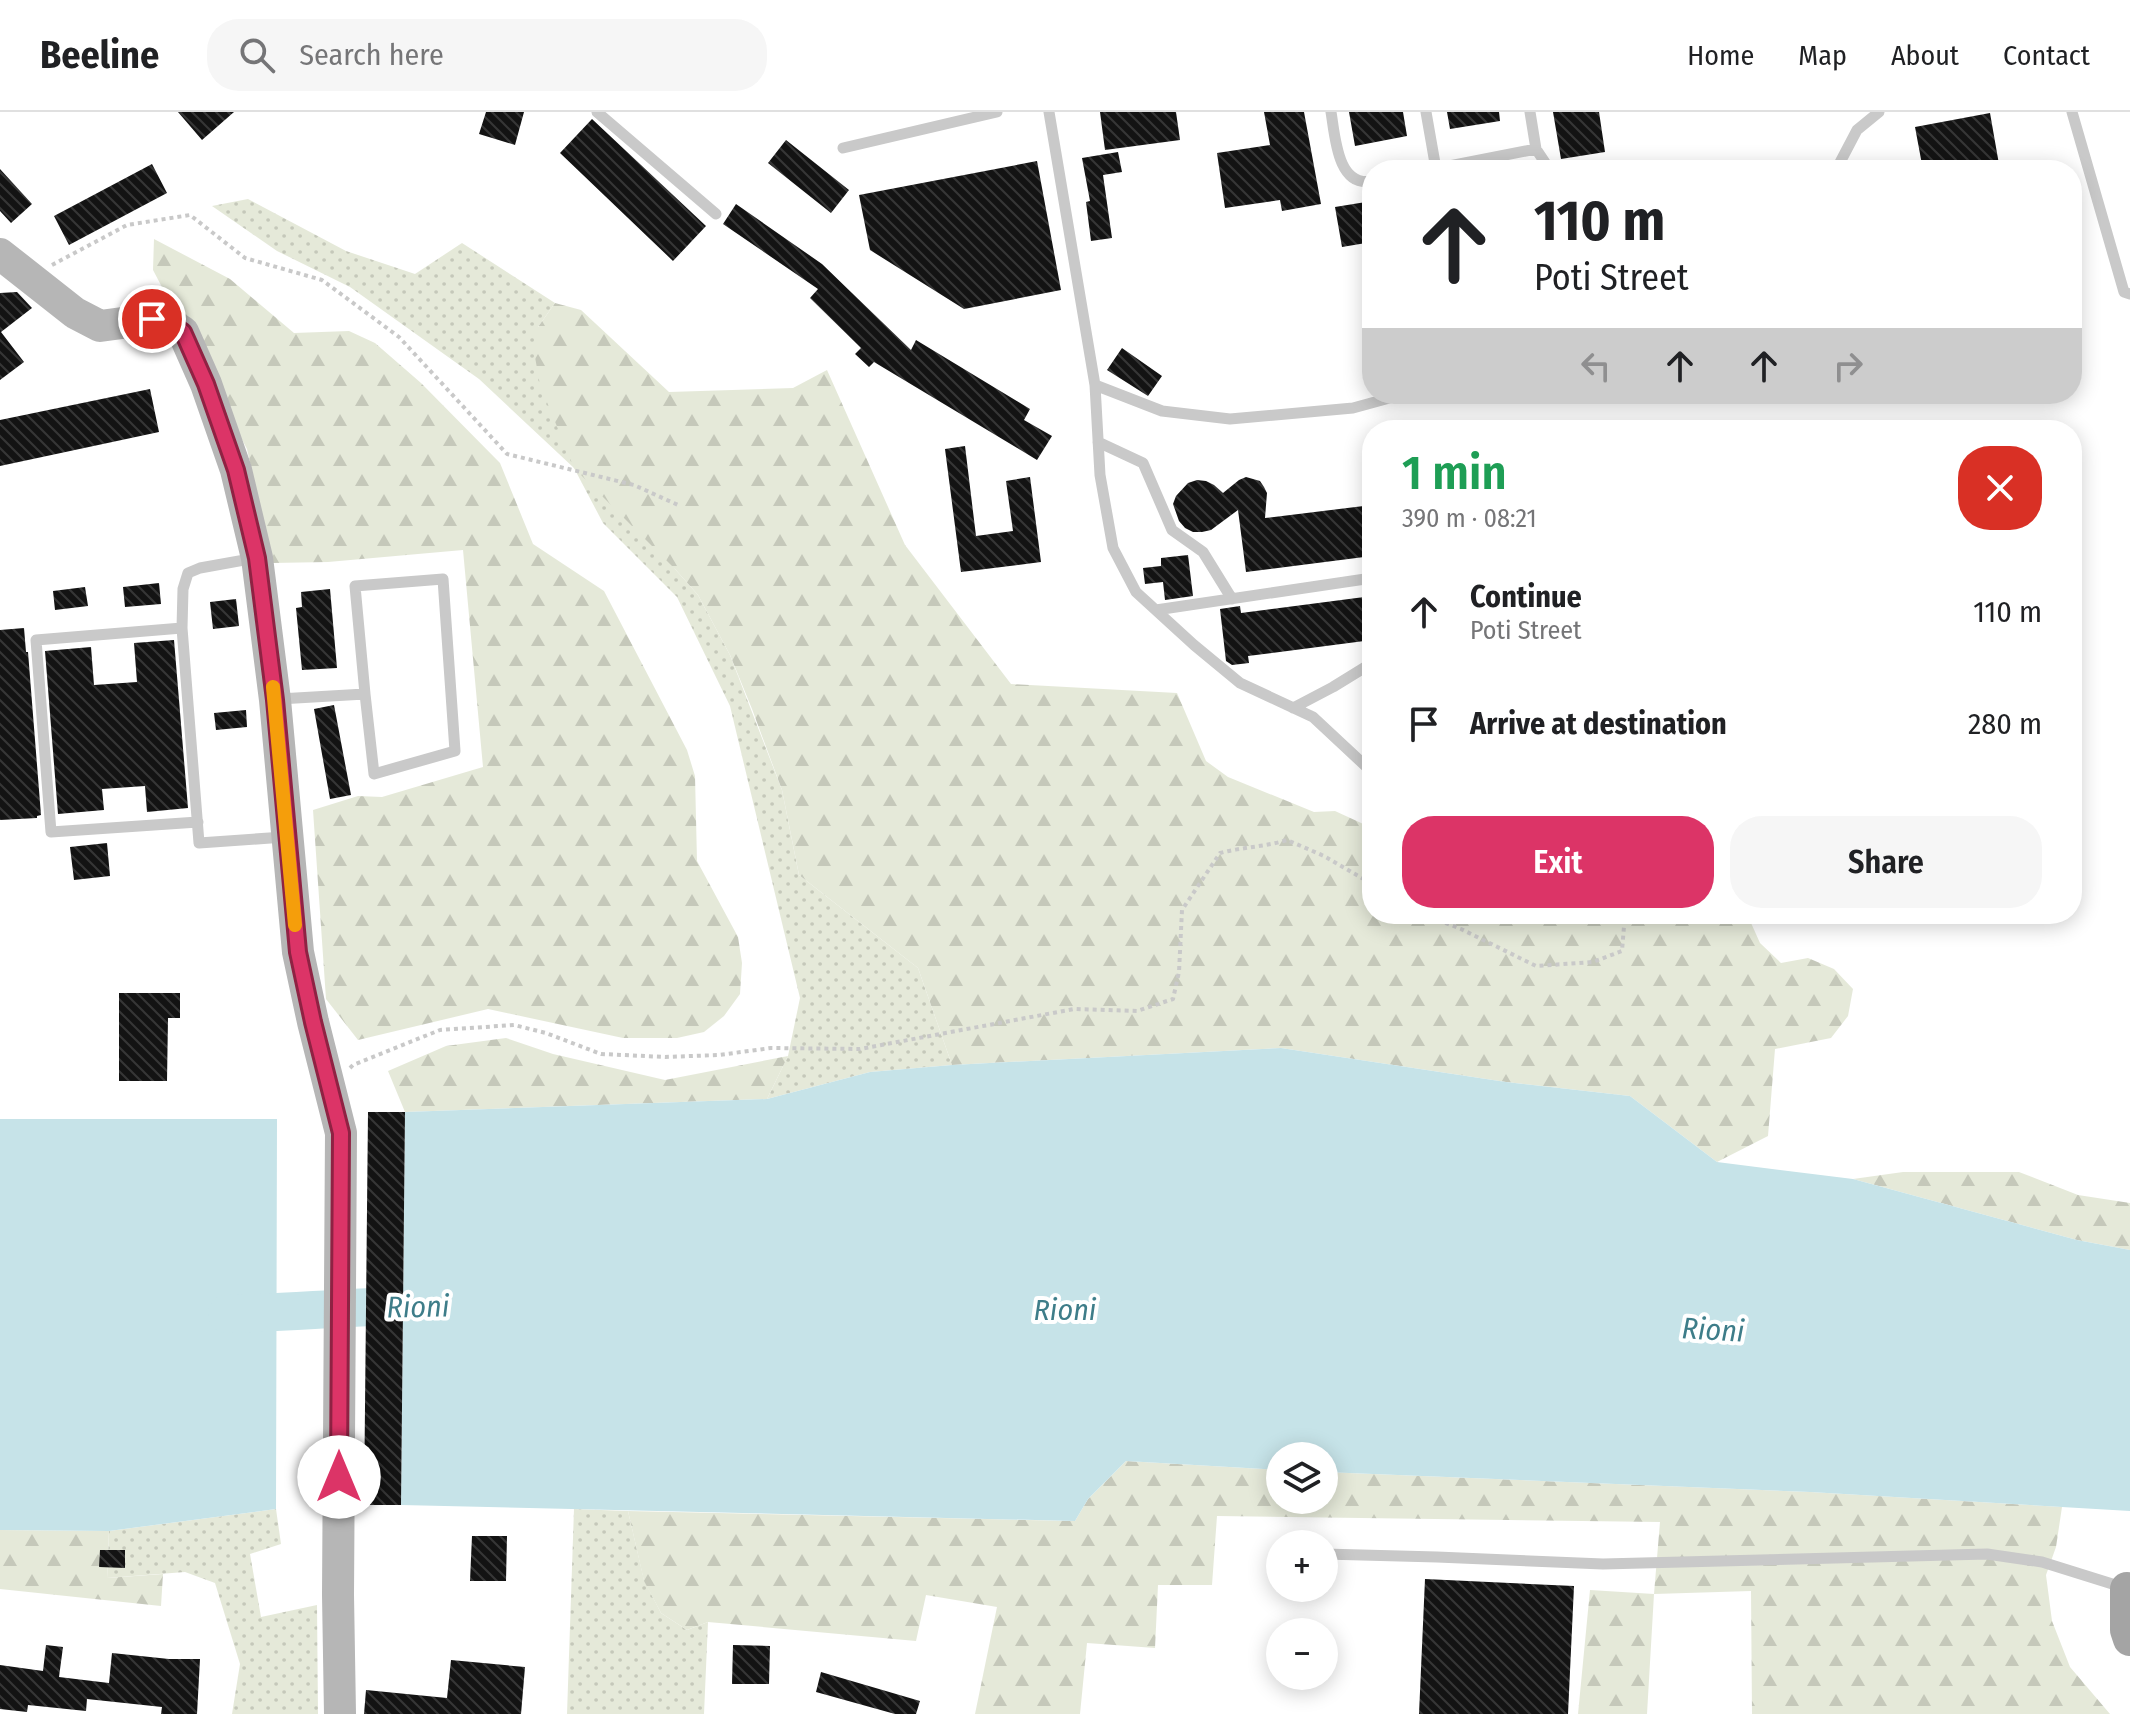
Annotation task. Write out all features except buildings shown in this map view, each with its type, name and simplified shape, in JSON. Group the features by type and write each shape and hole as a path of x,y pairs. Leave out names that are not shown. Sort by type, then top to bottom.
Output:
{"main road":[{"path":"2128,1589 2127,1630 2130,1639"}],"street":[{"path":"0,254 75,313 100,326 152,319 168,322 183,332 206,384 236,470 257,558 275,700 298,952 341,1133 340,1714"}],"lane":[{"path":"597,112 716,214"},
{"path":"843,148 997,112"},
{"path":"1049,112 1095,385 1100,475 1113,548 1136,592 1240,683 1313,717 1362,763"},
{"path":"1331,112 1340,160 1350,177 1362,181"},
{"path":"1426,112 1432,160"},
{"path":"1530,112 1536,149 1543,160"},
{"path":"1841,160 1857,130 1879,112"},
{"path":"2072,112 2124,292 2130,294"},
{"path":"1479,160 1536,149"},
{"path":"1095,385 1162,411 1230,419 1368,404"},
{"path":"1098,442 1143,463 1172,530 1203,552 1232,599"},
{"path":"257,558 188,573 183,589 182,628 199,843 286,837"},
{"path":"443,579 455,751 374,774 365,694 355,586 443,579"},
{"path":"1156,610 1362,580"},
{"path":"182,628 36,640 51,832 198,822"},
{"path":"1293,708 1362,669"},
{"path":"275,700 365,694"},
{"path":"1338,1554 1603,1564 1987,1554 2042,1562 2128,1589"}],"path":[{"path":"30,277 127,225 190,215 245,258 322,280 399,337 507,454 634,485 678,505"},
{"path":"331,1091 353,1065 440,1030 514,1025 546,1033 601,1054 665,1057 719,1055 771,1048 860,1049 1074,1009 1137,1011 1173,999 1179,972 1182,910 1220,853 1287,840 1324,856 1362,878"},
{"path":"1448,924 1536,966 1593,962 1622,951 1624,924"}],"green space":[{"path":"248,199 346,251 415,274 462,243 555,303 538,327 675,569 698,595 730,655 782,790 799,875 918,968 952,1065 870,1072 767,1099 788,1056 800,998 730,706 677,597 603,523 574,468 479,379 350,287 277,251 212,206"},
{"path":"154,239 230,279 294,333 349,331 375,343 421,383 500,463 533,544 604,591 687,750 695,776 697,861 738,937 742,963 740,994 724,1016 704,1032 677,1038 623,1038 488,1009 358,1040 326,999 313,810 358,796 382,797 483,767 463,550 328,562 272,563 247,449 153,270"},
{"path":"555,303 581,310 669,392 793,388 827,370 905,545 1011,684 1177,693 1206,761 1228,777 1314,812 1335,811 1362,823 1362,924 1751,924 1760,943 1781,963 1808,958 1834,969 1853,989 1848,1016 1831,1038 1775,1049 1768,1136 1717,1162 1630,1096 1506,1082 1281,1048 952,1065 918,968 799,875 782,790 730,655 698,595 574,468 540,385 535,357 538,327"},
{"path":"506,1038 553,1054 665,1080 788,1056 767,1099 405,1112 388,1071 446,1046"},
{"path":"1903,1172 2019,1172 2078,1195 2130,1203 2130,1250 2077,1240 1853,1179"},
{"path":"1126,1461 1266,1469 1266,1514 1338,1514 1338,1473 1810,1492 2062,1507 2056,1547 2046,1575 2052,1621 2070,1667 2110,1714 1752,1714 1751,1591 1654,1594 1660,1522 1217,1516 1212,1585 1158,1585 1155,1648 1087,1643 1080,1714 975,1714 997,1607 926,1595 916,1641 708,1622 687,1630 661,1613 644,1581 628,1511 1075,1521 1088,1499"},
{"path":"276,1509 281,1544 250,1554 261,1617 317,1605 318,1714 232,1714 240,1664 215,1583 185,1572 107,1578 109,1531"},
{"path":"574,1509 628,1511 644,1580 661,1613 687,1630 708,1622 704,1714 567,1714"},
{"path":"0,1530 109,1531 107,1578 163,1574 161,1606 0,1589"},
{"path":"1590,1590 1654,1594 1647,1714 1578,1714"}],"water":[{"path":"1281,1048 1506,1082 1630,1096 1717,1162 1853,1179 2077,1240 2130,1250 2130,1511 1810,1492 1338,1473 1338,1442 1266,1442 1266,1469 1126,1461 1088,1499 1075,1521 401,1505 405,1112 767,1099 870,1072"},
{"path":"0,1119 277,1119 276,1509 109,1531 0,1530"}],"waterway":[{"name":"Rioni","path":"227,1314 417,1306"}],"slow traffic":[{"path":"273,687 295,925"}],"route":[{"path":"152,319 168,322 183,332 206,384 236,470 257,558 275,700 298,952 341,1133 339,1477"}]}
